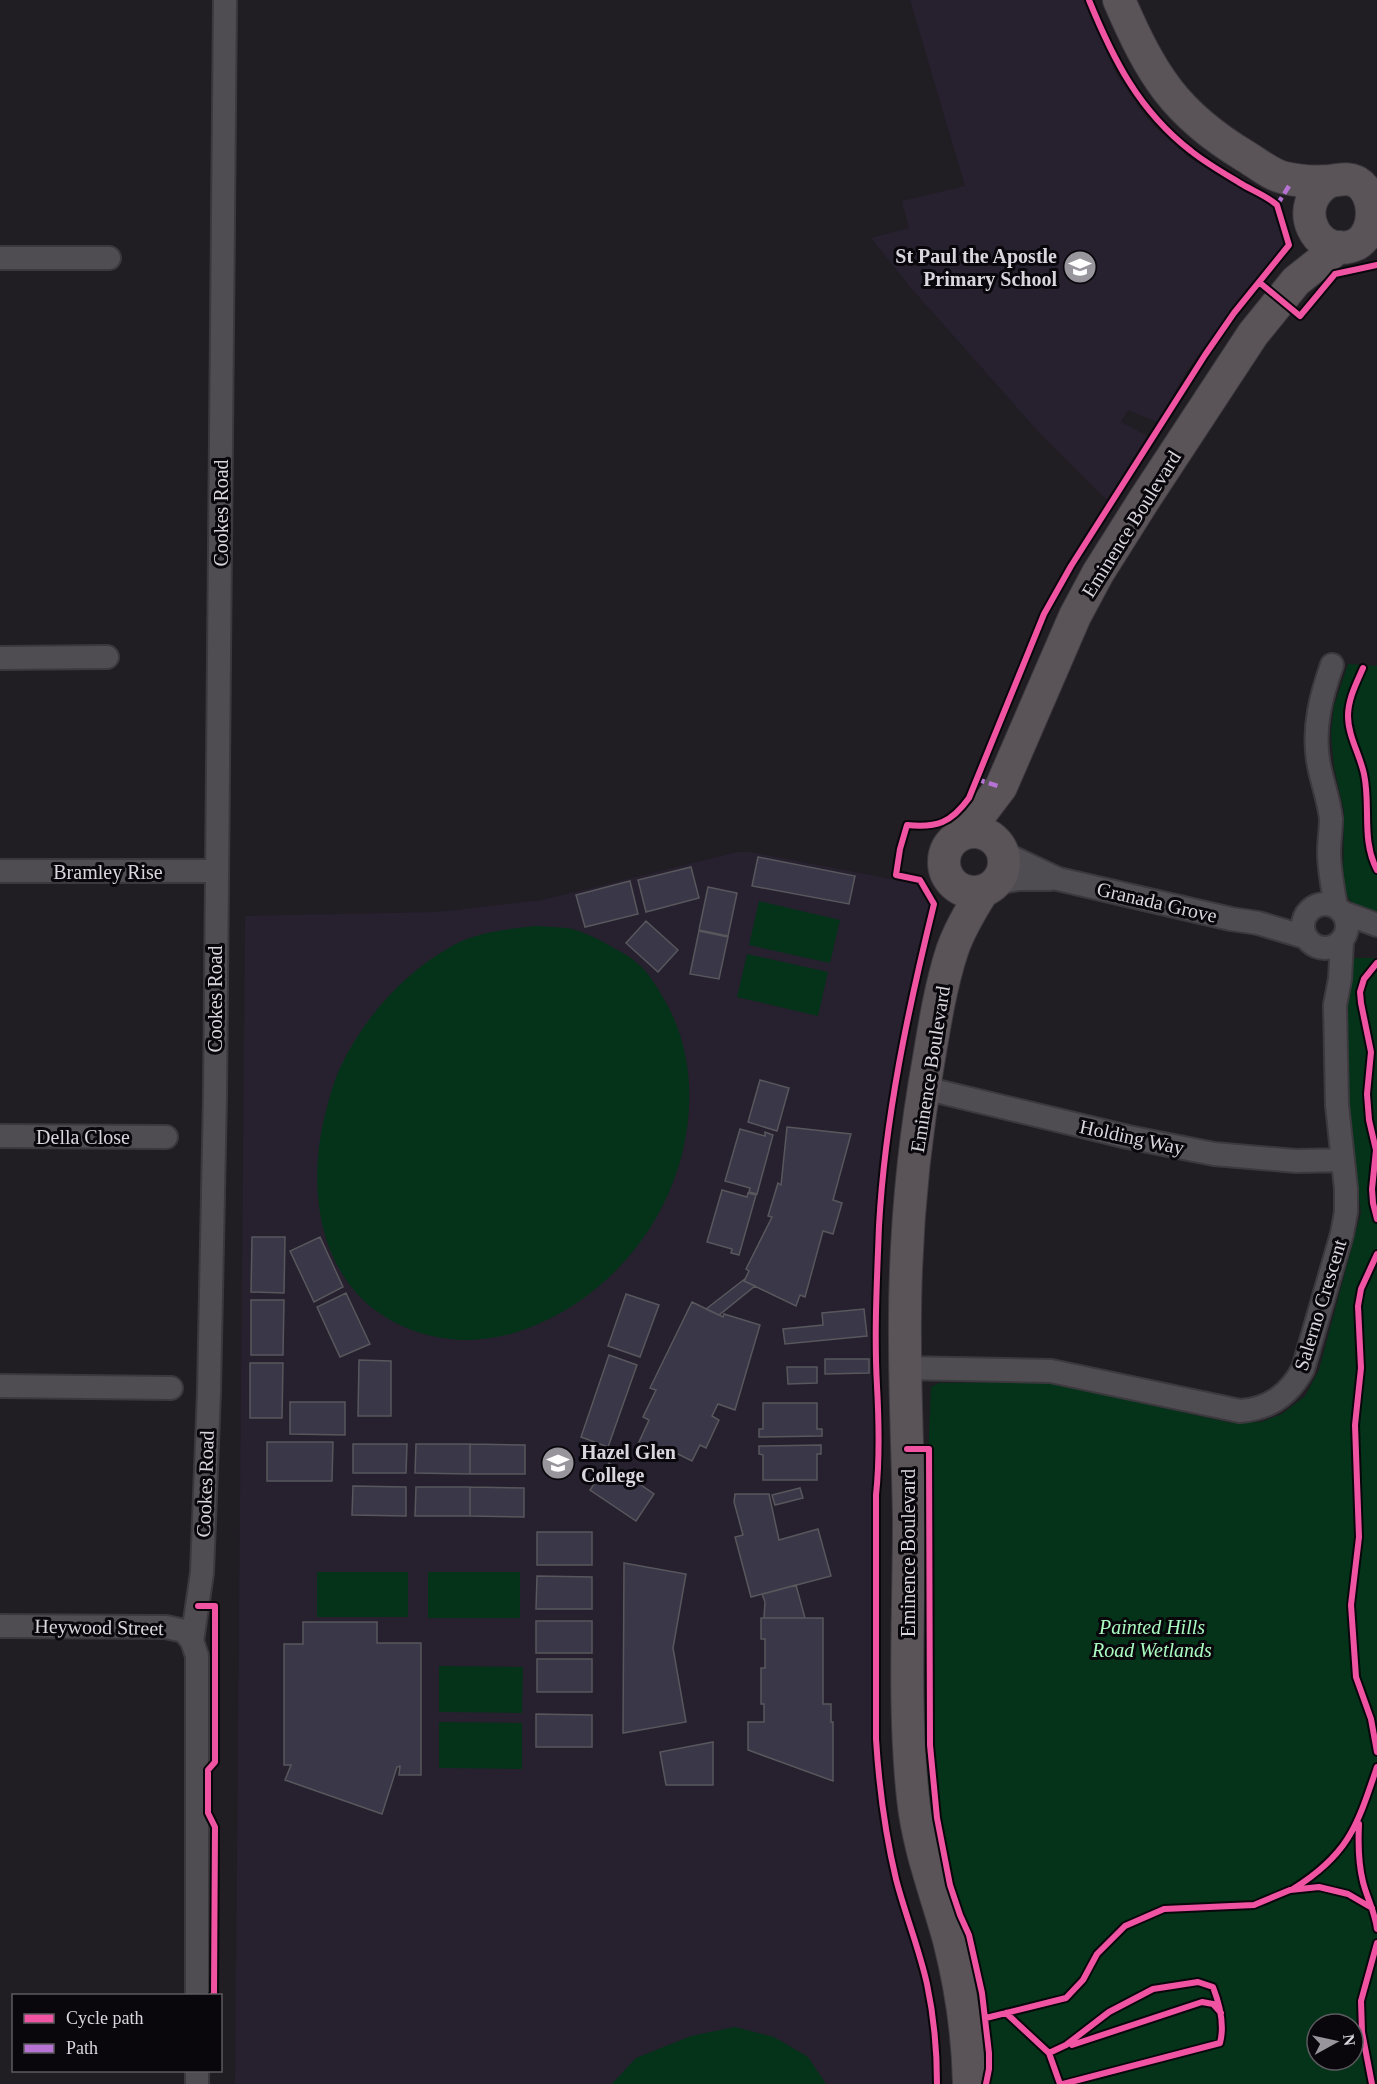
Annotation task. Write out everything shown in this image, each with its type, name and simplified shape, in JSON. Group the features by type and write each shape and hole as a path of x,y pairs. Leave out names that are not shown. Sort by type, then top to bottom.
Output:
{"street":[{"name":"Cookes Road","path":"197,1994 197,1656 192,1641 202,1573 209,1391 225,0"},
{"path":"1119,0 1146,59 1162,84 1182,108 1214,135 1283,178 1311,220 1320,239 1329,244 1367,232 1372,195 1366,188 1349,179 1330,181 1283,178"},
{"path":"1311,220 1315,192 1330,181"},
{"name":"Eminence Boulevard","path":"1296,281 1311,220"},
{"name":"Eminence Boulevard","path":"966,833 1001,788 1063,642 1098,573 1252,334 1296,281 1367,232"},
{"path":"0,258 109,258"},
{"path":"0,658 106,657"},
{"path":"1332,665 1322,694 1317,720 1317,742 1318,761 1331,820 1329,851 1332,885 1348,927 1343,940"},
{"name":"Eminence Boulevard","path":"969,2084 962,2000 948,1938 924,1854 913,1802 909,1715 909,1515 905,1368 908,1239 912,1184 924,1088 943,985 953,948 994,867 1001,788"},
{"path":"966,833 982,833 994,867 965,891 951,881 944,865 947,849 958,837 966,833"},
{"path":"1329,851 1310,911 1303,925 1312,942 1333,948 1343,940 1377,932"},
{"name":"Granada Grove","path":"994,867 1258,923 1312,942"},
{"name":"Bramley Rise","path":"0,871 216,871"},
{"name":"Eminence Boulevard","path":"951,881 953,948"},
{"path":"1310,911 1324,904 1377,925"},
{"name":"Granada Grove","path":"1258,923 1310,911"},
{"name":"Salerno Crescent","path":"905,1368 1051,1371 1240,1412 1270,1404 1295,1384 1303,1369 1342,1234 1346,1212 1337,1105 1335,1005 1343,940"},
{"name":"Salerno Crescent","path":"1312,942 1335,1005"},
{"name":"Holding Way","path":"924,1088 1128,1137 1214,1154 1296,1161 1343,1160"},
{"name":"Della Close","path":"0,1136 166,1137"},
{"path":"0,1386 171,1388"},
{"name":"Heywood Street","path":"0,1626 166,1627 183,1631 192,1641"}],"shaded area":[{"name":"St Paul the Apostle Primary School","path":"910,0 1085,0 1116,74 1155,127 1188,157 1273,207 1285,246 1247,288 1187,371 1157,422 1128,410 1121,422 1147,436 1107,500 1036,429 911,288 871,238 909,228 902,201 965,186"},
{"name":"Hazel Glen College","path":"737,852 750,852 918,884 930,904 893,1071 878,1197 873,1338 876,1454 873,1491 873,1717 877,1801 885,1847 923,1988 930,2027 933,2084 235,2084 245,916 438,912 542,900"}],"green space":[{"path":"1348,664 1377,666 1377,913 1357,906 1343,889 1344,811 1334,767 1331,733 1334,706"},
{"path":"759,901 840,920 830,963 749,945"},
{"path":"536,926 567,928 596,938 632,959 656,985 676,1023 684,1049 688,1076 687,1130 681,1156 662,1207 637,1247 605,1281 568,1309 526,1329 493,1338 460,1340 426,1335 394,1322 369,1305 349,1284 334,1259 324,1232 317,1174 319,1144 328,1103 340,1068 360,1032 386,999 417,970 452,946 472,937"},
{"path":"747,954 828,972 818,1016 737,997"},
{"name":"Painted Hills Road Wetlands","path":"1351,958 1377,958 1377,2084 987,2084 978,1999 968,1951 949,1896 935,1838 926,1778 927,1481 931,1387 939,1383 1048,1382 1231,1423 1261,1422 1282,1414 1305,1396 1319,1370 1361,1213 1349,1120 1346,1014"},
{"path":"317,1572 408,1572 408,1617 317,1617"},
{"path":"428,1572 520,1572 520,1618 428,1618"},
{"path":"439,1666 523,1667 522,1713 439,1712"},
{"path":"439,1722 522,1723 522,1769 439,1768"},
{"path":"735,2027 774,2037 808,2057 826,2084 612,2084 636,2058 691,2036"}],"building":[{"path":"758,857 855,876 849,904 752,886"},
{"path":"691,867 699,898 646,912 638,880"},
{"path":"630,881 638,914 585,927 576,895"},
{"path":"708,887 737,893 728,936 699,930"},
{"path":"646,921 678,950 658,972 626,943"},
{"path":"699,931 728,937 719,979 690,974"},
{"path":"760,1080 789,1088 777,1131 748,1122"},
{"path":"787,1127 851,1134 833,1200 842,1203 833,1234 823,1231 805,1297 800,1295 796,1306 744,1281 749,1271 746,1269 772,1217 768,1216 778,1183 781,1185"},
{"path":"740,1129 765,1136 765,1132 773,1135 757,1194 749,1192 750,1188 725,1181"},
{"path":"722,1190 747,1197 748,1193 756,1195 739,1255 731,1253 732,1249 707,1242"},
{"path":"252,1237 285,1237 284,1293 251,1292"},
{"path":"320,1237 343,1287 314,1302 290,1251"},
{"path":"746,1278 744,1281 755,1286 719,1315 706,1309"},
{"path":"346,1293 370,1344 340,1357 317,1307"},
{"path":"626,1294 659,1305 640,1357 608,1346"},
{"path":"251,1300 284,1300 283,1355 251,1355"},
{"path":"692,1302 723,1317 724,1314 760,1325 735,1410 718,1404 712,1416 719,1420 706,1448 700,1445 692,1461 674,1452 671,1458 639,1442 649,1420 643,1417 656,1390 650,1388"},
{"path":"864,1309 867,1336 785,1344 783,1329 823,1325 822,1313"},
{"path":"609,1355 637,1365 608,1447 581,1437"},
{"path":"825,1359 869,1359 869,1373 825,1374"},
{"path":"359,1360 391,1361 391,1416 358,1416"},
{"path":"250,1363 283,1363 282,1418 250,1418"},
{"path":"787,1367 817,1367 817,1383 788,1384"},
{"path":"290,1402 345,1402 345,1435 290,1434"},
{"path":"763,1403 817,1403 817,1429 822,1429 822,1436 759,1437 759,1429 763,1429"},
{"path":"267,1442 333,1442 332,1481 267,1481"},
{"path":"353,1444 407,1444 406,1473 353,1473"},
{"path":"416,1444 470,1444 470,1474 415,1473"},
{"path":"470,1444 525,1445 525,1474 470,1474"},
{"path":"821,1445 821,1454 817,1454 817,1480 763,1480 763,1455 759,1454 759,1446"},
{"path":"609,1463 654,1494 636,1521 590,1490"},
{"path":"353,1486 406,1487 406,1516 352,1515"},
{"path":"416,1487 470,1487 470,1516 415,1516"},
{"path":"470,1487 524,1488 524,1517 470,1516"},
{"path":"800,1488 803,1498 775,1505 772,1495"},
{"path":"735,1494 769,1494 779,1540 818,1529 831,1576 751,1597 735,1537 743,1535 734,1502"},
{"path":"537,1532 592,1532 592,1565 537,1565"},
{"path":"624,1563 686,1574 673,1648 686,1722 623,1733"},
{"path":"537,1576 592,1577 592,1609 536,1609"},
{"path":"796,1585 805,1618 764,1618 765,1602 762,1594"},
{"path":"761,1618 823,1618 823,1704 831,1704 833,1781 748,1750 748,1722 764,1722 764,1704 761,1704 761,1668 765,1668 765,1639 761,1639"},
{"path":"536,1621 592,1621 592,1653 536,1653"},
{"path":"303,1622 377,1622 377,1643 421,1643 421,1775 399,1775 400,1766 397,1767 382,1814 285,1780 291,1765 284,1765 284,1644 303,1644"},
{"path":"537,1659 592,1659 592,1692 537,1692"},
{"path":"536,1714 592,1715 592,1747 536,1747"},
{"path":"713,1742 713,1785 666,1785 660,1752"}],"marked path":[{"path":"1277,205 1289,186"},
{"path":"976,779 1001,787"}],"cycle path":[{"path":"937,2084 935,2034 929,1996 924,1971 892,1862 883,1809 876,1739 876,1495 879,1440 876,1326 879,1226 892,1104 915,984 934,904 920,880 896,875 900,849 907,825 927,826 942,822 956,813 969,798 1044,614 1071,566 1205,355 1234,313 1289,245 1277,205 1197,156 1156,119 1118,63 1089,0"},
{"path":"1259,282 1300,316 1335,274 1377,265"},
{"path":"1363,668 1351,698 1348,716 1350,731 1364,774 1369,847 1377,870"},
{"path":"1377,963 1364,979 1360,992 1371,1052 1367,1094 1369,1120 1376,1150 1372,1189 1377,1219"},
{"path":"1377,1254 1361,1289 1358,1306 1361,1368 1355,1425 1359,1537 1351,1605 1356,1677 1371,1719 1377,1752"},
{"path":"907,1449 929,1449 930,1745 937,1818 950,1885 969,1935 982,1993 989,2053 986,2084"},
{"path":"198,1606 215,1606 215,1762 208,1770 208,1813 215,1827 214,1994"},
{"path":"1293,1889 1312,1876 1339,1851 1356,1822 1377,1767"},
{"path":"1359,1824 1361,1875 1377,1929"},
{"path":"986,2018 1066,1998 1083,1980 1097,1954 1125,1926 1164,1909 1254,1905 1290,1890 1319,1887 1348,1894 1372,1908"},
{"path":"1372,2084 1362,2032 1361,2001 1377,1943"},
{"path":"1049,2053 1066,2045 1109,2012 1153,1989 1198,1982 1213,1987 1221,2015 1220,2043 1063,2084"},
{"path":"1072,2045 1202,2002 1213,2004 1221,2013"},
{"path":"1006,2013 1049,2053 1060,2084"}],"place":[{"name":"St Paul the Apostle Primary School","path":"1080,267"},
{"name":"Hazel Glen College","path":"558,1463"}]}
